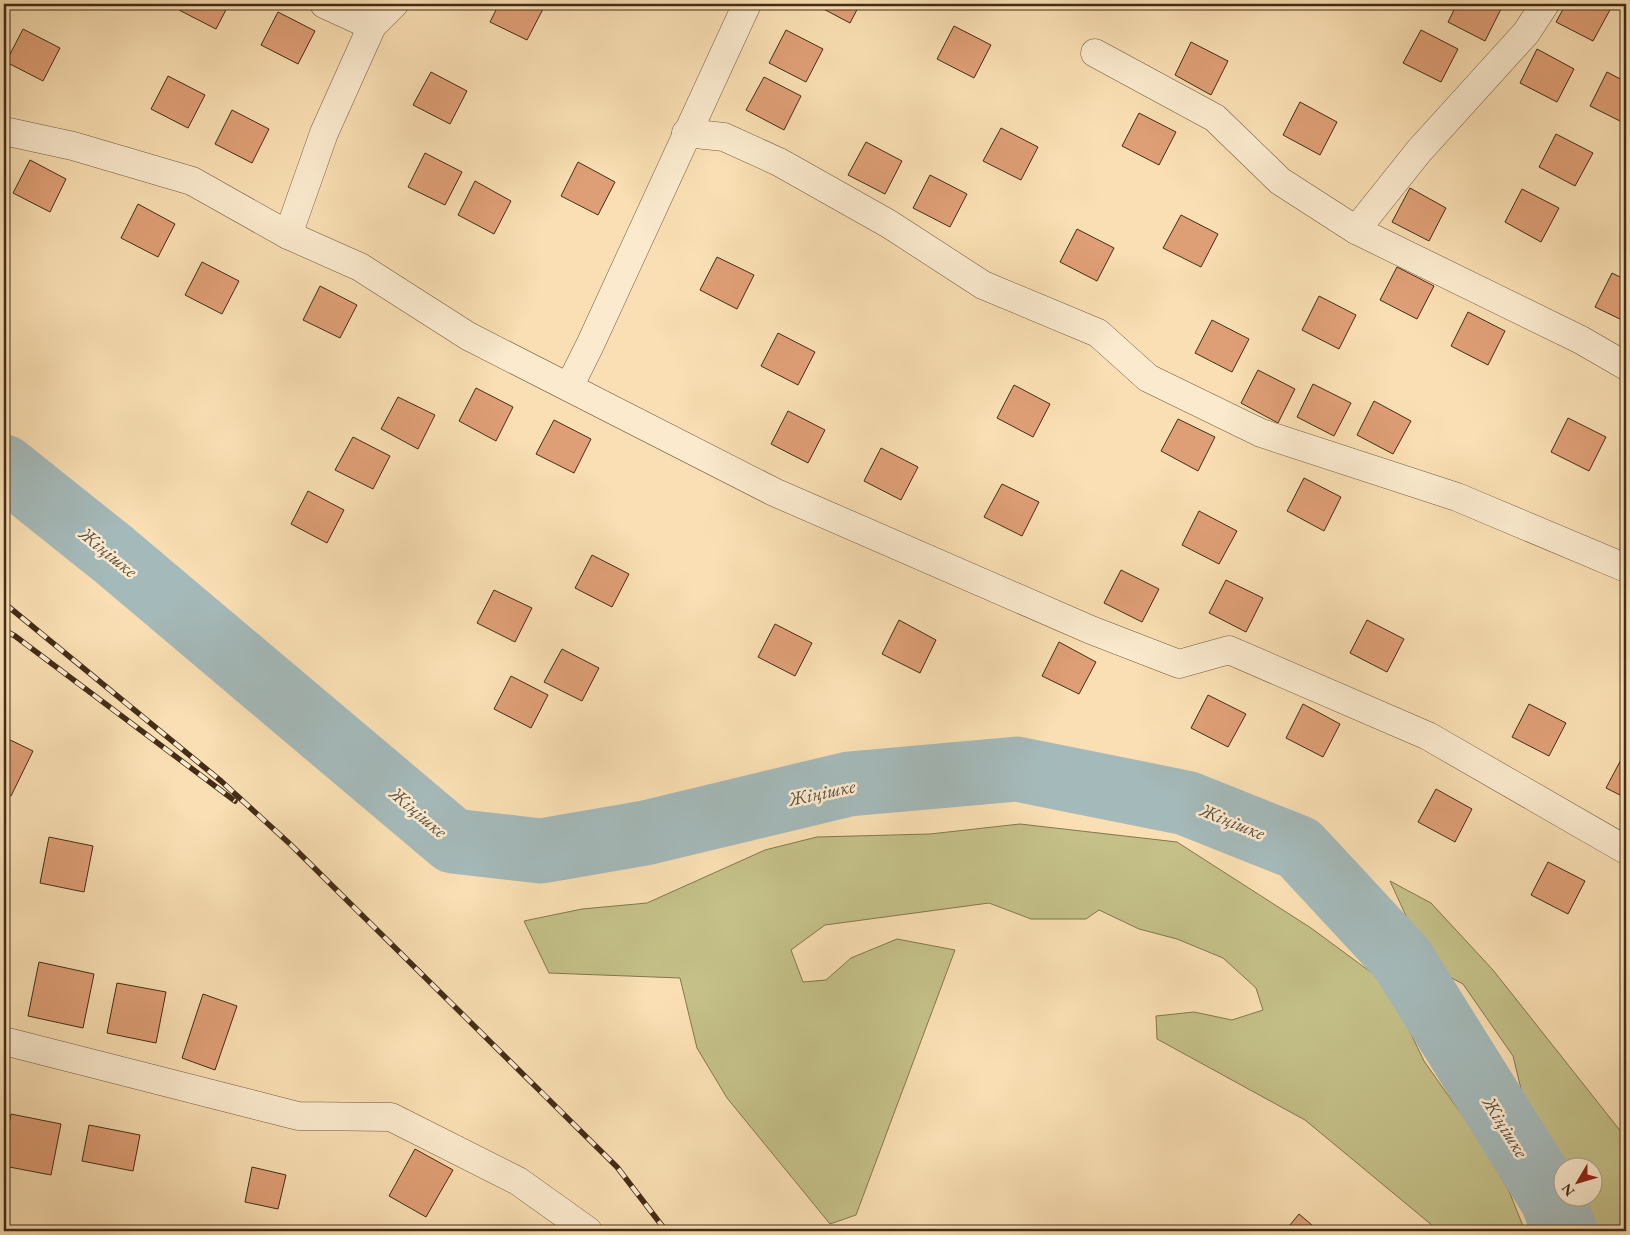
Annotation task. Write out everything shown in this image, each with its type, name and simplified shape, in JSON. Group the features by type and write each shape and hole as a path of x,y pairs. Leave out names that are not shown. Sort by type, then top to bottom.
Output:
{"lane":[{"path":"324,4 372,26"},
{"path":"288,235 324,133 372,26 394,4"},
{"path":"569,387 747,4"},
{"path":"1356,230 1418,151 1526,33 1545,4"},
{"path":"1095,54 1215,118 1280,181 1356,230 1581,340 1626,366"},
{"path":"4,131 73,146 192,181 288,235 360,268 468,336 774,492 1090,630 1179,664 1229,650 1428,736 1626,850"},
{"path":"686,133 724,138 779,162 889,224 983,284 1098,333 1148,378 1260,433 1457,497 1626,568"},
{"path":"4,1041 298,1116 391,1117 518,1181 588,1231"}],"shaded area":[{"path":"1020,824 1177,842 1311,928 1387,984 1424,1061 1481,1142 1509,1191 1525,1231 1439,1231 1305,1120 1157,1039 1156,1016 1194,1012 1232,1020 1263,1010 1256,988 1223,958 1177,939 1139,929 1099,910 1086,919 1031,919 989,903 825,925 791,950 803,982 826,980 851,958 897,939 955,950 856,1215 830,1224 727,1098 697,1048 680,978 549,973 524,921 582,909 647,903 765,850 817,837 930,834"},
{"path":"1390,881 1431,903 1493,970 1626,1138 1626,1231 1599,1231 1586,1208 1602,1208 1602,1158 1559,1158 1524,1101 1513,1056 1463,984 1429,966"}],"building":[{"path":"182,4 229,4 216,29 179,10"},
{"path":"499,4 537,4 544,7 527,40 490,22"},
{"path":"814,4 860,4 850,23"},
{"path":"1181,4 1193,4 1191,9"},
{"path":"1457,4 1495,4 1502,7 1485,41 1448,22"},
{"path":"1566,4 1602,4 1611,8 1593,41 1556,22"},
{"path":"278,12 315,31 298,64 261,45"},
{"path":"954,26 991,45 974,78 937,59"},
{"path":"23,29 60,48 43,81 6,62"},
{"path":"786,30 823,49 806,82 769,63"},
{"path":"1421,30 1458,49 1441,82 1403,63"},
{"path":"1191,42 1228,61 1211,95 1175,75"},
{"path":"1537,49 1574,69 1557,102 1520,83"},
{"path":"431,72 467,91 450,124 413,105"},
{"path":"1607,72 1626,82 1626,124 1590,106"},
{"path":"168,76 205,95 188,128 151,109"},
{"path":"764,77 801,96 784,130 746,110"},
{"path":"1300,102 1337,122 1320,155 1283,135"},
{"path":"232,110 269,129 252,163 215,144"},
{"path":"1139,113 1176,132 1159,165 1122,146"},
{"path":"1001,128 1038,147 1021,180 983,161"},
{"path":"1556,134 1593,153 1575,186 1539,167"},
{"path":"866,142 902,161 885,194 848,175"},
{"path":"425,153 462,172 445,205 408,187"},
{"path":"30,160 66,179 50,212 13,193"},
{"path":"578,162 615,182 598,215 561,196"},
{"path":"930,175 967,194 950,227 913,208"},
{"path":"475,181 511,201 494,234 458,215"},
{"path":"1410,188 1446,208 1429,241 1392,222"},
{"path":"1522,189 1559,208 1541,242 1505,222"},
{"path":"138,204 175,224 158,257 121,238"},
{"path":"1181,215 1218,234 1201,267 1163,248"},
{"path":"1077,229 1114,248 1097,281 1060,262"},
{"path":"717,257 754,275 737,309 700,290"},
{"path":"202,262 239,281 222,314 185,295"},
{"path":"1397,267 1434,286 1417,319 1380,300"},
{"path":"1612,273 1626,280 1626,322 1595,307"},
{"path":"320,286 357,305 340,338 303,320"},
{"path":"1319,296 1356,315 1339,349 1302,330"},
{"path":"1468,312 1505,331 1488,365 1451,346"},
{"path":"1212,320 1249,339 1232,372 1195,353"},
{"path":"778,333 815,352 798,385 761,366"},
{"path":"1258,370 1295,389 1278,423 1241,403"},
{"path":"1313,384 1351,403 1334,436 1297,417"},
{"path":"1014,385 1050,404 1033,437 997,418"},
{"path":"476,388 513,407 496,441 459,421"},
{"path":"398,397 435,415 418,449 381,429"},
{"path":"1374,401 1411,421 1393,454 1357,435"},
{"path":"788,411 825,430 808,463 771,444"},
{"path":"1568,418 1606,437 1589,471 1551,452"},
{"path":"1178,419 1215,437 1198,471 1161,451"},
{"path":"554,420 591,439 574,473 536,454"},
{"path":"353,437 390,456 373,489 335,470"},
{"path":"881,448 918,467 901,500 864,481"},
{"path":"1304,478 1341,497 1324,531 1287,511"},
{"path":"1002,484 1039,502 1022,536 984,517"},
{"path":"308,491 344,510 327,543 291,524"},
{"path":"1199,511 1237,531 1219,564 1182,545"},
{"path":"592,555 629,574 612,607 575,588"},
{"path":"1121,570 1159,589 1142,622 1104,603"},
{"path":"1226,580 1263,598 1246,632 1209,613"},
{"path":"494,590 532,608 515,642 477,623"},
{"path":"899,620 936,640 920,673 882,654"},
{"path":"1367,620 1404,639 1387,672 1350,653"},
{"path":"775,624 812,643 795,676 758,657"},
{"path":"1059,642 1096,662 1079,694 1042,676"},
{"path":"562,649 599,668 582,701 544,682"},
{"path":"511,676 548,695 531,728 494,709"},
{"path":"1208,695 1246,714 1228,747 1191,728"},
{"path":"1303,704 1340,724 1323,757 1286,738"},
{"path":"1529,704 1566,723 1549,756 1512,737"},
{"path":"4,737 33,751 11,796 4,792"},
{"path":"1624,754 1626,756 1626,798 1606,788"},
{"path":"1436,789 1472,809 1455,842 1418,822"},
{"path":"49,837 93,846 84,892 40,883"},
{"path":"1548,862 1585,881 1568,914 1531,895"},
{"path":"39,962 94,974 83,1028 28,1016"},
{"path":"117,983 166,992 156,1043 107,1033"},
{"path":"203,994 237,1006 215,1070 182,1058"},
{"path":"11,1114 61,1124 51,1175 4,1166 4,1150"},
{"path":"89,1125 140,1135 133,1171 82,1161"},
{"path":"415,1149 453,1170 426,1217 389,1196"},
{"path":"252,1167 286,1175 278,1209 245,1202"},
{"path":"1299,1214 1319,1231 1285,1231"}],"waterway":[{"name":"Жіңішке","path":"4,467 113,554 453,841 541,851 645,833 849,784 1017,769 1186,803 1299,848 1402,959 1552,1199 1565,1231"}],"railway":[{"path":"4,603 221,781 290,844 617,1167 666,1231"},
{"path":"4,630 15,636 235,801"}]}
